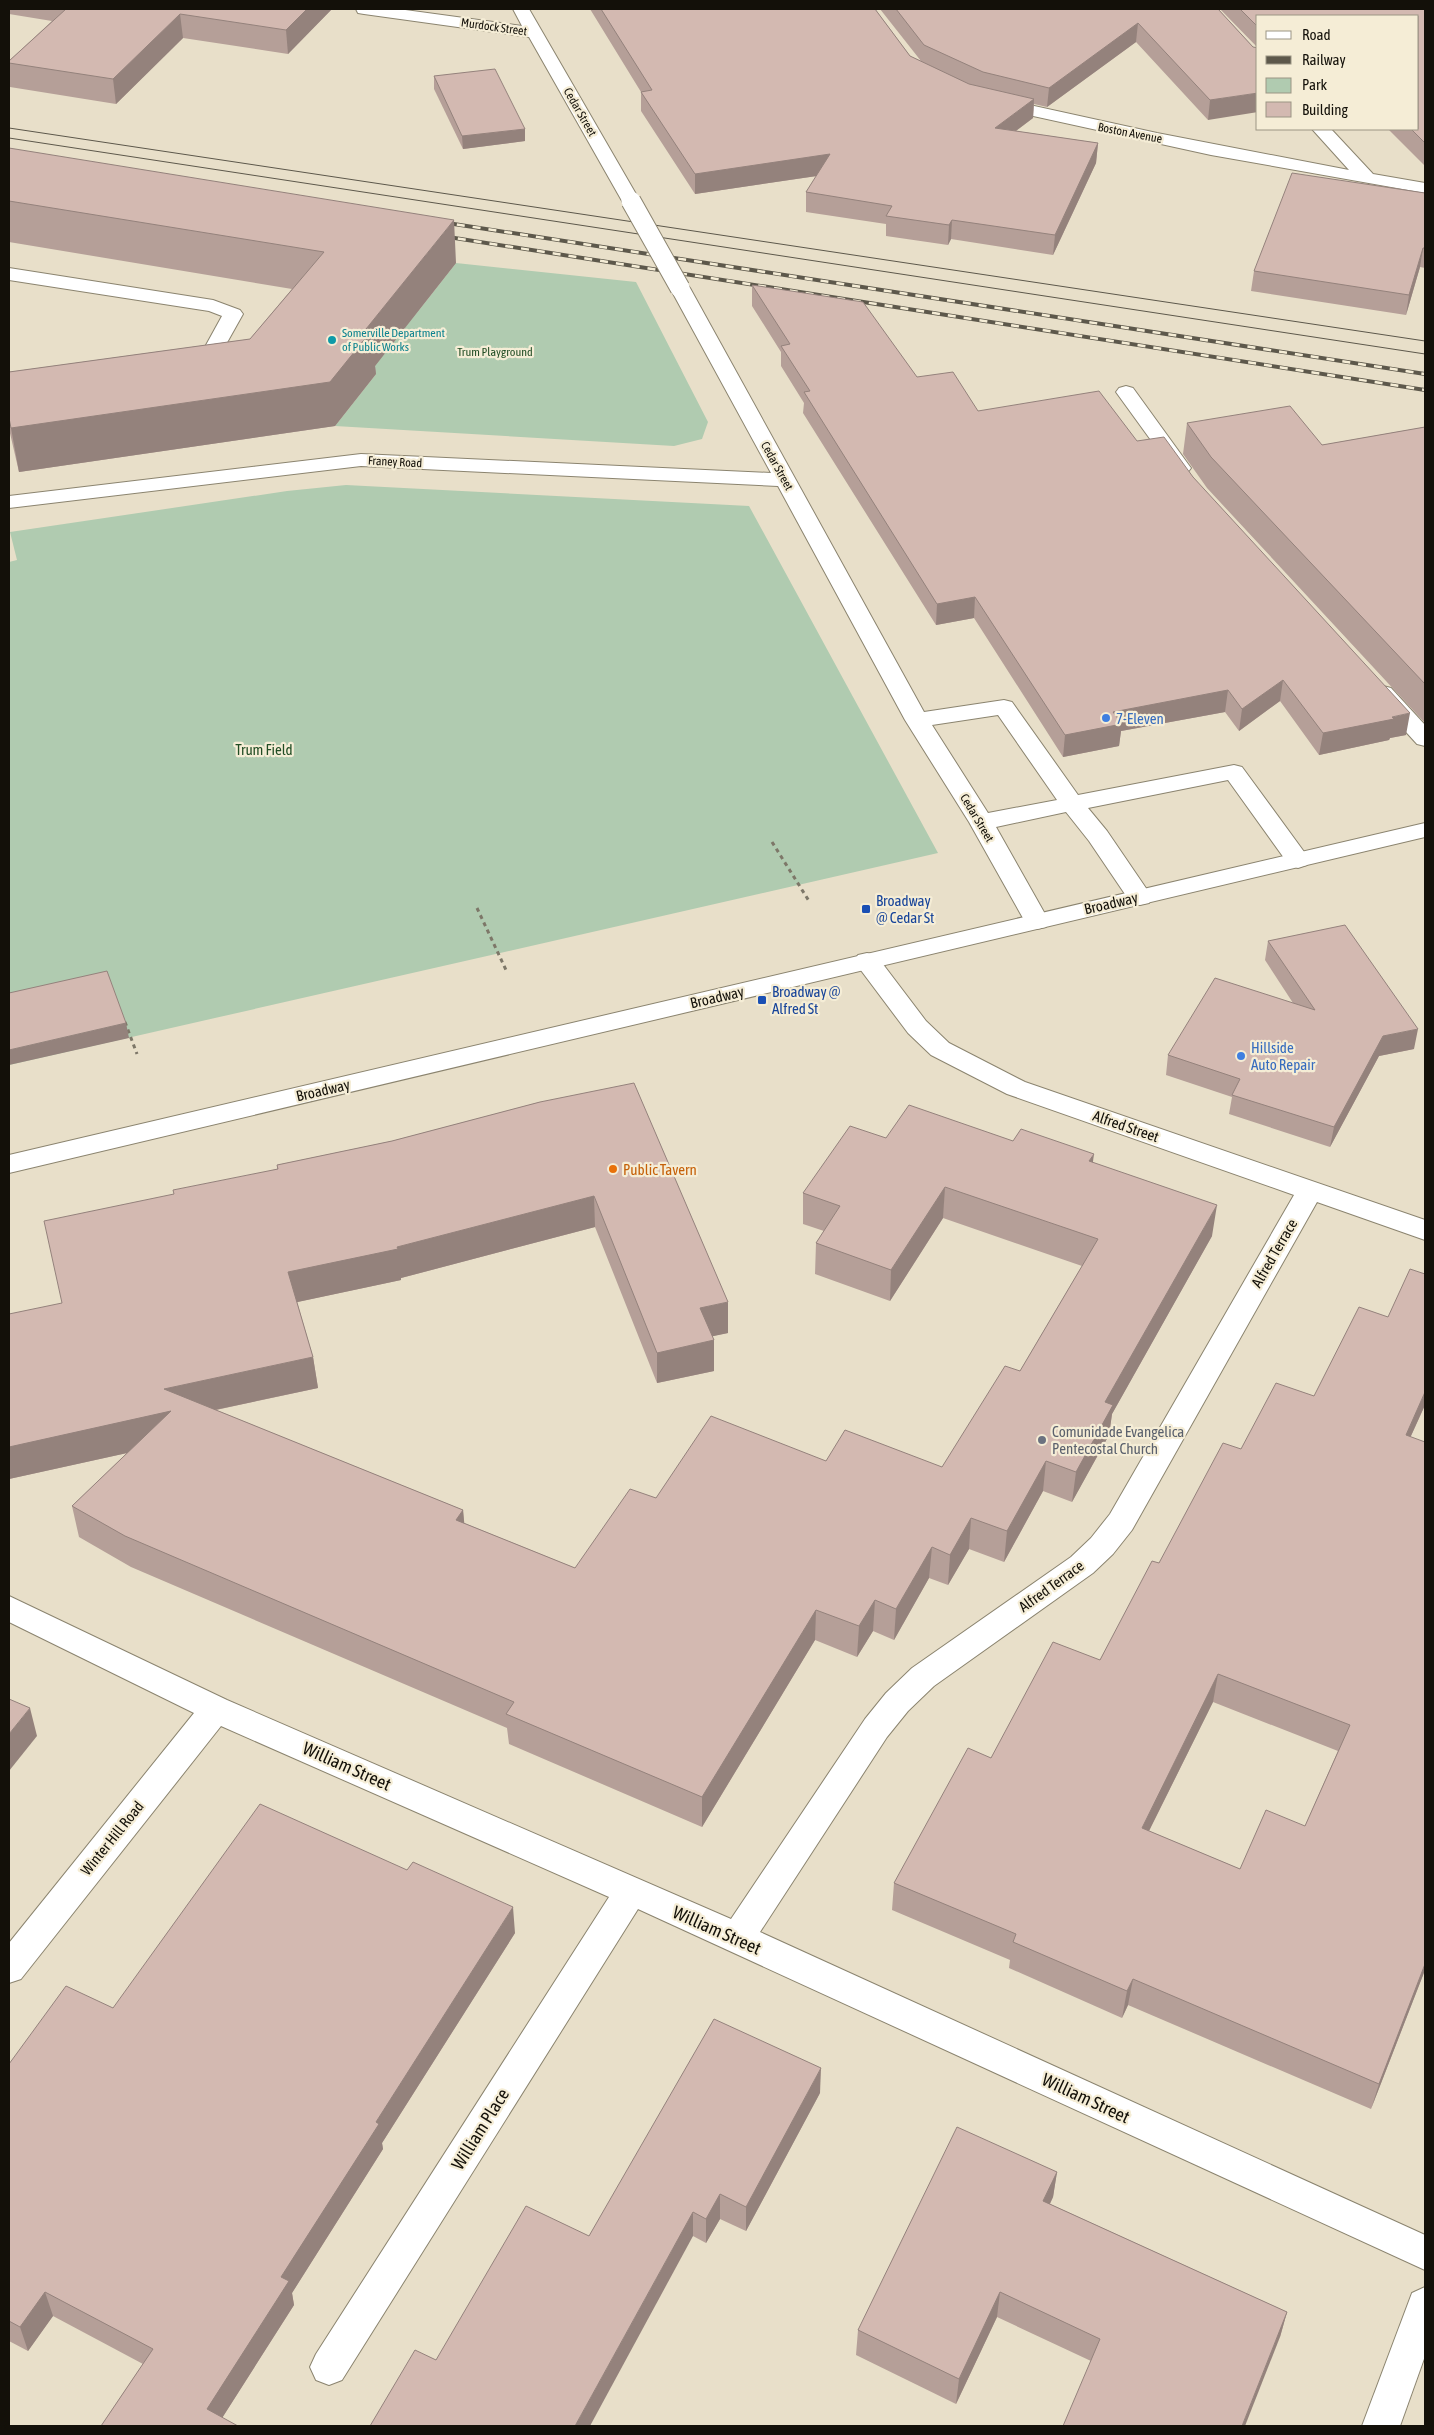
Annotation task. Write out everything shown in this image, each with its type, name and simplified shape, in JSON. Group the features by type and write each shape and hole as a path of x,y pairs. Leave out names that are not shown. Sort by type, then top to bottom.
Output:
{"street":[{"name":"Murdock Street","path":"364,9 534,33"},
{"name":"Cedar Street","path":"521,9 680,288 917,720 981,822 1037,921"},
{"name":"Boston Avenue","path":"984,100 1095,126 1368,179 1425,188"},
{"path":"1323,130 1368,179"},
{"path":"9,274 213,306 233,314 208,360 186,370 177,370"},
{"path":"1126,392 1193,485"},
{"name":"Franey Road","path":"9,502 362,460 784,480"},
{"path":"1372,682 1425,739"},
{"path":"917,720 1004,707 1140,897"},
{"path":"981,822 1234,772 1298,860"},
{"name":"Broadway","path":"9,1164 1425,830"},
{"name":"Alfred Street","path":"866,962 917,1027 940,1048 1016,1088 1425,1230"},
{"name":"Alfred Terrace","path":"738,1938 876,1728 897,1702 923,1677 1082,1565 1102,1546 1121,1522 1310,1190"},
{"name":"William Street","path":"9,1608 216,1709 738,1938 1425,2253"},
{"name":"Winter Hill Road","path":"9,1968 216,1709"},
{"name":"William Place","path":"329,2367 631,1891"},
{"path":"1381,2426 1425,2305"}],"path":[{"path":"772,842 809,902"},
{"path":"477,908 506,970"},
{"path":"123,1017 137,1054"}],"green space":[{"name":"Trum Playground","path":"456,263 636,282 708,422 702,439 674,446 335,426 376,374 350,369 419,310"},
{"name":"Trum Field","path":"346,485 749,506 938,853 9,1065 9,562 17,560 10,532 287,491"}],"building":[{"path":"66,9 307,9 286,30 180,14 113,79 9,63"},
{"path":"601,9 875,9 910,56 969,84 1034,99 995,128 1098,143 1055,235 952,220 949,225 886,216 892,206 806,192 830,154 695,174 641,92 652,90"},
{"path":"896,9 1218,9 1253,47 1256,48 1256,93 1210,100 1138,23 1049,88 983,72 924,45"},
{"path":"1240,9 1425,9 1425,143 1412,130 1419,130 1419,15 1256,15 1256,25"},
{"path":"495,69 525,129 462,136 434,76"},
{"path":"9,148 454,220 366,329 372,330 330,382 11,428 9,418 9,372 250,339 324,252 9,201"},
{"path":"1292,173 1425,193 1425,248 1423,248 1409,295 1254,271"},
{"path":"752,285 863,302 917,377 953,372 978,411 1099,391 1137,441 1164,437 1193,477 1410,713 1392,717 1394,719 1323,733 1283,680 1242,709 1228,690 1113,712 1122,724 1065,735 975,597 937,604 804,392 810,391 781,346 790,344"},
{"path":"1290,406 1322,445 1425,427 1425,684 1211,457 1187,423"},
{"path":"1345,925 1418,1029 1383,1036 1334,1127 1232,1095 1240,1079 1168,1055 1215,978 1315,1010 1268,941"},
{"path":"107,971 126,1023 9,1050 9,993"},
{"path":"634,1083 728,1302 700,1308 714,1340 657,1353 594,1196 397,1247 398,1249 288,1272 313,1357 164,1389 463,1510 456,1520 575,1568 630,1489 656,1498 711,1416 826,1461 845,1430 942,1467 1005,1366 1020,1371 1098,1239 945,1187 891,1270 816,1243 840,1206 803,1193 850,1126 886,1138 909,1105 1013,1141 1021,1129 1094,1154 1089,1161 1217,1205 1105,1402 1113,1405 1076,1472 1046,1461 1007,1531 971,1518 950,1555 932,1547 896,1609 875,1600 859,1626 816,1610 702,1797 506,1714 514,1702 125,1536 72,1506 171,1411 9,1447 9,1314 62,1303 44,1221 174,1194 173,1190 278,1169 277,1165 392,1141 540,1102"},
{"path":"1410,1269 1425,1274 1425,1392 1406,1435 1425,1442 1425,1964 1379,2084 1133,1979 1127,1991 1013,1942 1016,1934 894,1883 968,1748 991,1758 1053,1642 1100,1660 1152,1561 1159,1563 1223,1443 1241,1449 1276,1383 1314,1396 1359,1307 1388,1317","holes":["1218,1674 1350,1725 1305,1826 1266,1810 1240,1869 1142,1828"]},
{"path":"9,1699 30,1708 9,1734"},
{"path":"260,1804 407,1870 413,1862 513,1907 376,2122 379,2124 281,2277 289,2281 207,2409 238,2426 101,2426 153,2349 45,2292 20,2327 9,2321 9,2064 66,1986 113,2008"},
{"path":"714,2019 821,2068 746,2207 720,2194 706,2219 693,2212 575,2426 370,2426 415,2350 436,2360 526,2206 589,2236"},
{"path":"957,2127 1057,2172 1043,2201 1287,2312 1242,2426 1063,2426 1100,2339 1000,2292 959,2379 858,2330"}],"tram line":[{"path":"9,128 1425,341"},
{"path":"9,138 1425,354"}],"railway":[{"path":"441,222 1425,374"},
{"path":"442,236 1425,390"}],"place":[{"name":"Somerville Department of Public Works","path":"332,340"},
{"name":"7-Eleven","path":"1106,718"},
{"name":"Broadway @ Cedar St","path":"866,909"},
{"name":"Broadway @ Alfred St","path":"762,1000"},
{"name":"Hillside Auto Repair","path":"1241,1056"},
{"name":"Public Tavern","path":"613,1169"},
{"name":"Comunidade Evangelica Pentecostal Church","path":"1042,1440"}]}
